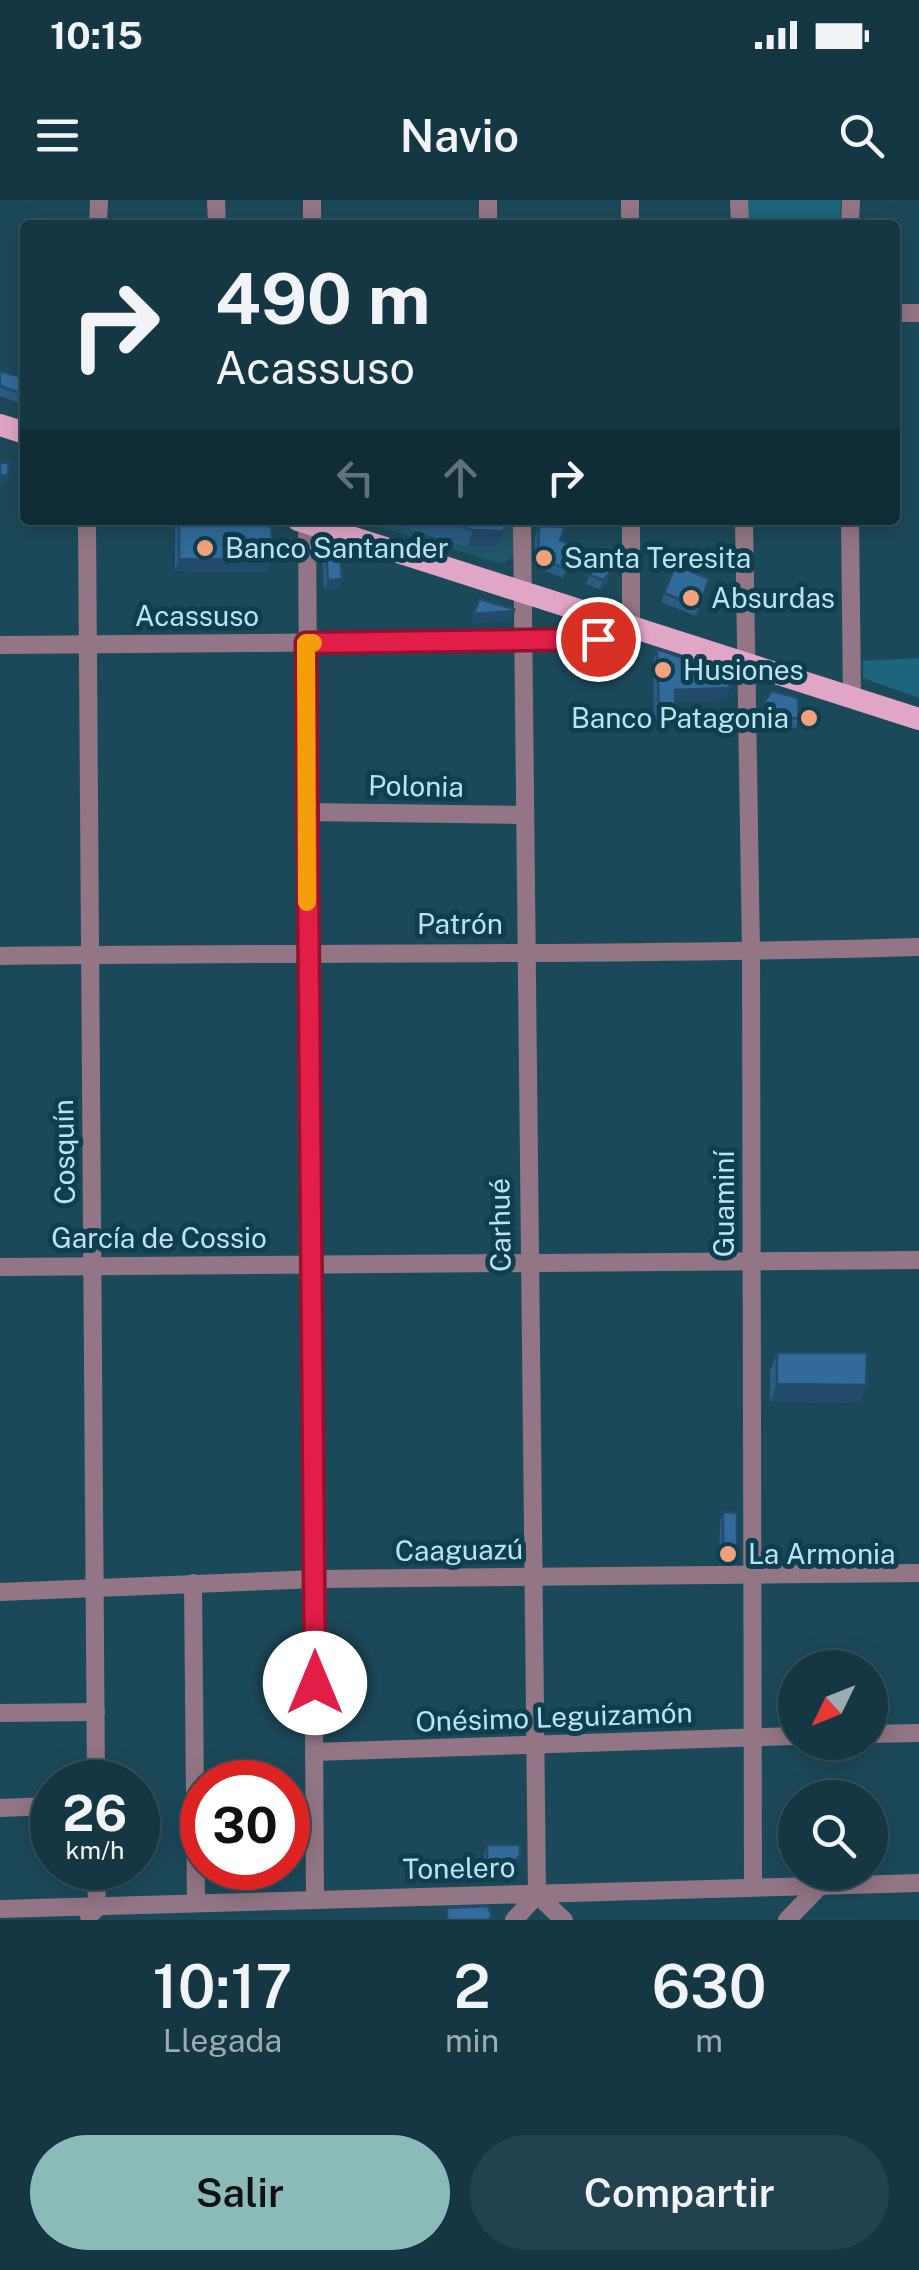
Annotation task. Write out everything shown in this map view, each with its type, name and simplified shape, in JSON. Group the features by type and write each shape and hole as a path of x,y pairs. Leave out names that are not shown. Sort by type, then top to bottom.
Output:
{"main road":[{"path":"316,525 919,719"}],"street":[{"name":"Cosquín","path":"87,525 96,1760"},
{"path":"304,525 316,1580 315,1900"},
{"name":"Carhué","path":"522,525 527,1263 535,1577 537,1895"},
{"path":"631,525 631,628"},
{"name":"Guaminí","path":"744,525 751,952 753,1888"},
{"path":"850,525 852,697"},
{"name":"Acassuso","path":"0,644 523,641 598,639 631,628"},
{"name":"Polonia","path":"306,812 525,815"},
{"name":"Patrón","path":"0,956 308,951 751,952 919,947"},
{"name":"García de Cossio","path":"0,1267 919,1260"},
{"name":"Caaguazú","path":"0,1592 316,1580 919,1573"},
{"path":"193,1583 196,1903"},
{"path":"0,1713 96,1712"},
{"path":"888,1734 919,1733"},
{"name":"Onésimo Leguizamón","path":"314,1752 778,1736"},
{"path":"0,1808 30,1807"},
{"name":"Tonelero","path":"888,1884 919,1883"},
{"name":"Tonelero","path":"0,1910 97,1916 196,1903 778,1887"},
{"path":"96,1890 97,1916"},
{"path":"787,1920 816,1890"},
{"path":"514,1920 537,1895 564,1920"}],"shaded area":[{"path":"746,200 841,200 840,220 746,220"},
{"path":"372,525 516,525 516,555 502,564"},
{"path":"919,658 919,698 863,678 863,661"}],"building":[{"path":"0,371 20,377 20,393 0,386"},
{"path":"0,463 9,463 8,476 0,475"},
{"path":"179,525 272,527 271,560 179,559"},
{"path":"455,525 504,525 504,531"},
{"path":"539,526 565,527 560,540 576,546 567,569 538,558"},
{"path":"615,547 610,573 603,580 590,575 599,548"},
{"path":"340,550 342,579 328,580 326,554"},
{"path":"676,565 709,579 699,607 664,593"},
{"path":"479,599 514,609 514,611 474,614"},
{"path":"657,649 729,674 730,688 675,690 676,713 659,713"},
{"path":"772,691 798,698 799,719 763,713 763,704"},
{"path":"777,1353 867,1353 866,1385 777,1384"},
{"path":"723,1512 737,1513 737,1551 723,1551"},
{"path":"487,1845 520,1845 520,1855 510,1866 487,1866"},
{"path":"488,1906 492,1916 488,1920 447,1920 447,1908"}],"slow traffic":[{"path":"307,902 306,643 313,643"}],"place":[{"name":"Banco Santander","path":"205,548"},
{"name":"Santa Teresita","path":"544,558"},
{"name":"Absurdas","path":"691,598"},
{"name":"Husiones","path":"663,670"},
{"name":"Banco Patagonia","path":"809,718"},
{"name":"La Armonia","path":"728,1554"}],"route":[{"path":"315,1683 306,643 598,639"}]}
